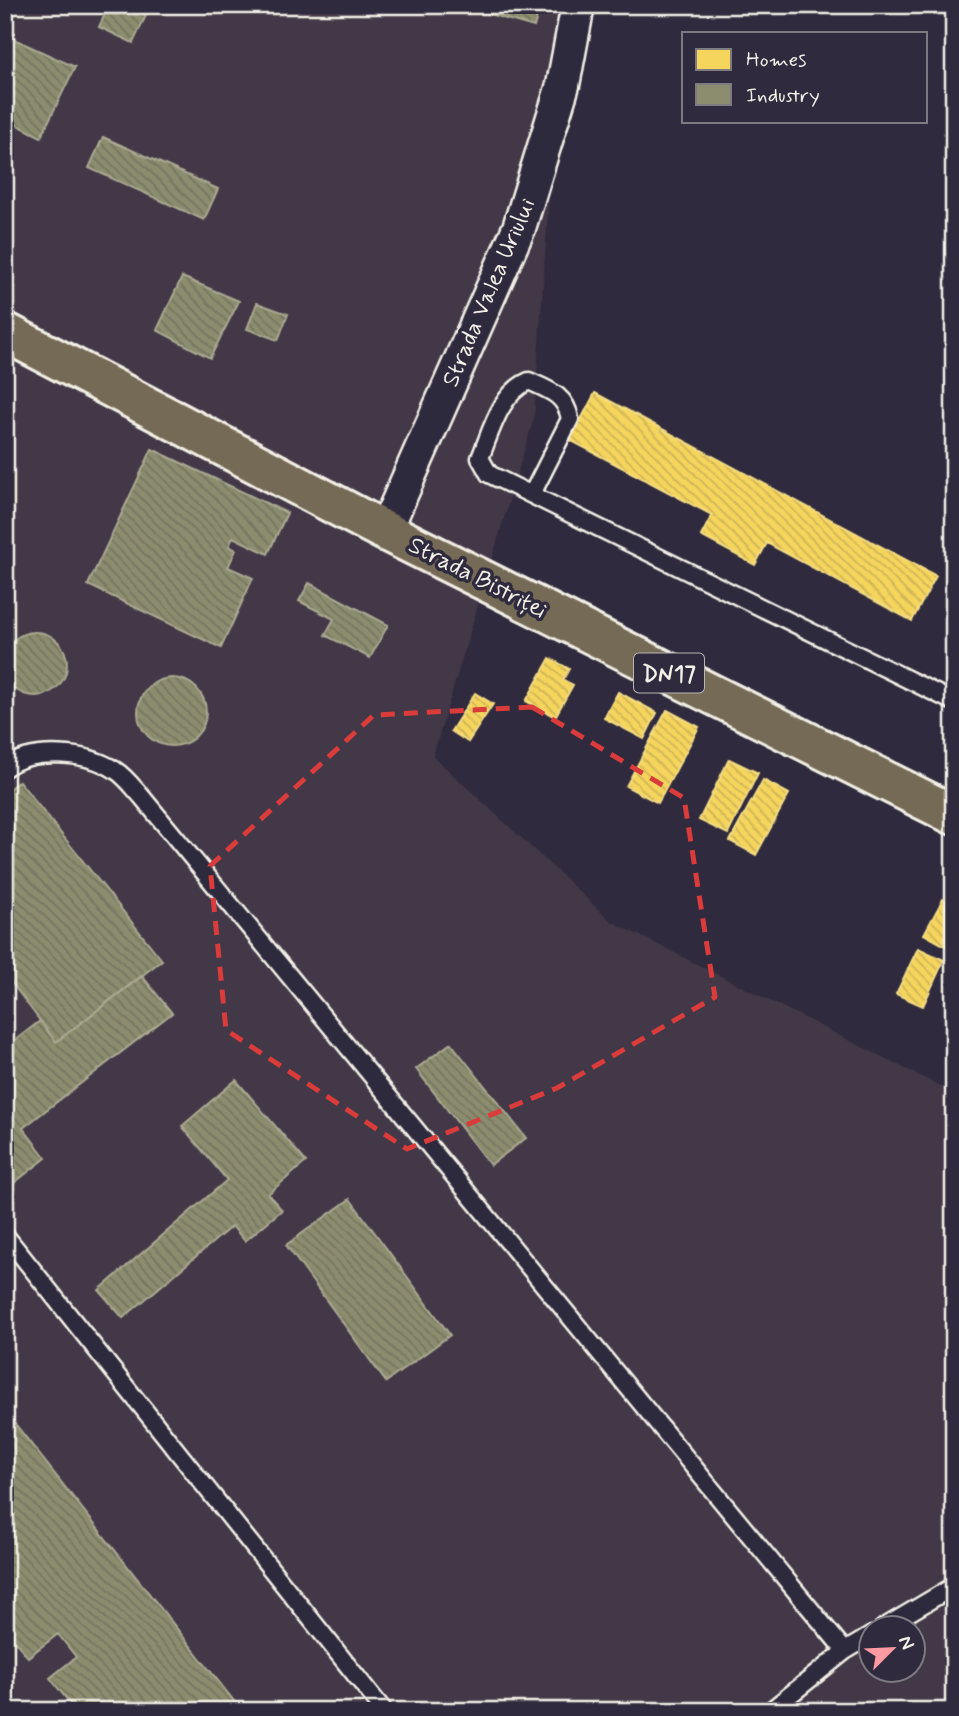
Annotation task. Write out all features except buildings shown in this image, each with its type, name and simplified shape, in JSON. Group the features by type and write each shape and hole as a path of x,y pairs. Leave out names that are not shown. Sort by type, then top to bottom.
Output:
{"highway":[{"name":"Strada Bistriței","path":"5,332 385,531 954,815"}],"street":[{"name":"Strada Valea Uriului","path":"385,531 519,228 563,85 578,5"}],"lane":[{"path":"532,494 570,419 568,408 562,399 554,392 529,382 511,393 501,408 480,458 489,474 954,702"},
{"path":"5,768 32,755 59,755 97,761 117,771 142,797 845,1651"},
{"path":"5,1236 384,1711"},
{"path":"908,1614 954,1586"},
{"path":"770,1711 858,1643"}],"highlighted area":[{"path":"532,707 684,798 715,997 557,1088 407,1149 226,1030 210,866 374,715"}],"shaded area":[{"path":"5,5 562,5 534,418 433,756 611,921 954,1093 954,1711 5,1711"}]}
